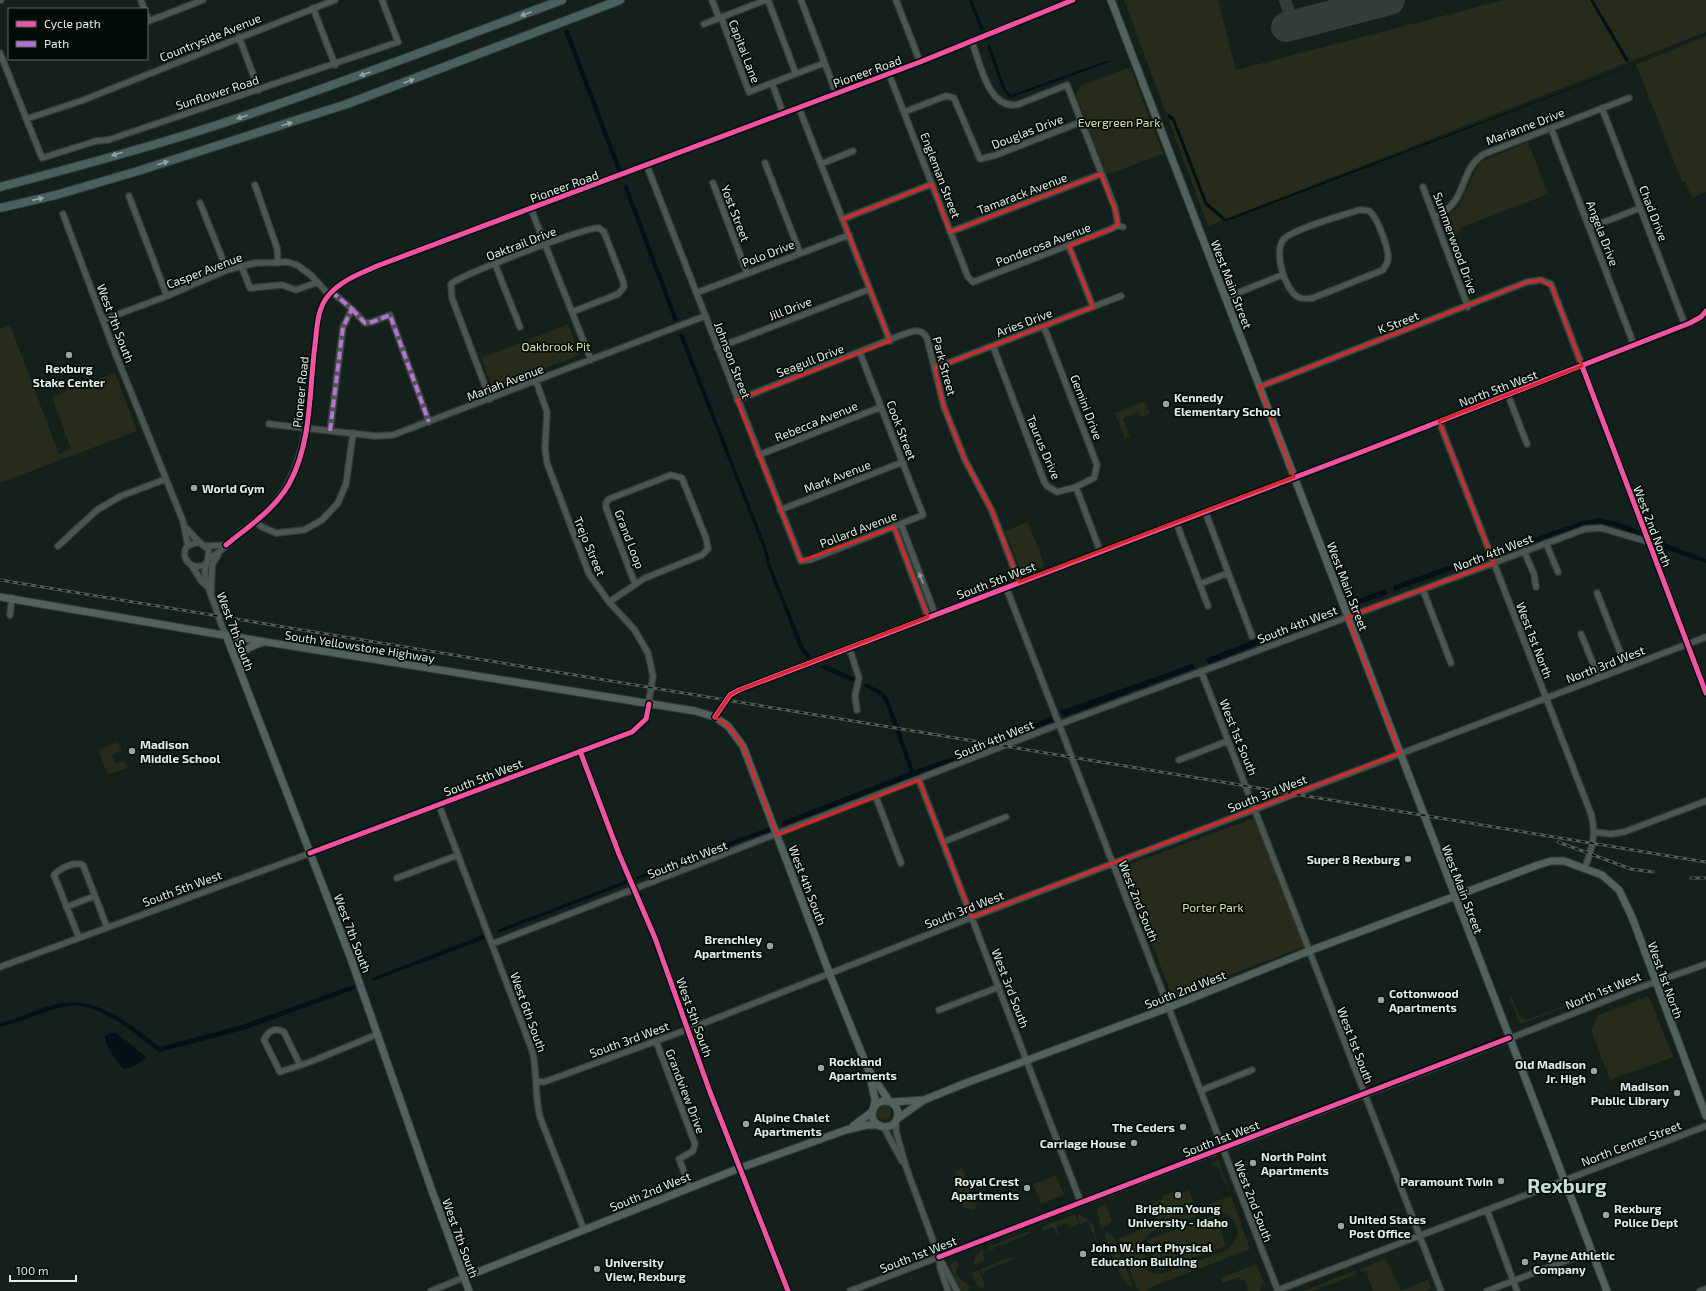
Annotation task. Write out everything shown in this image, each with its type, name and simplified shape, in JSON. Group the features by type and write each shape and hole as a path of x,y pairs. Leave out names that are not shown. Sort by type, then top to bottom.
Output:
{"highway":[{"path":"0,186 76,166 245,116 401,61 562,0"},
{"path":"0,208 56,195 138,171 347,104 620,0"}],"main road":[{"name":"West Main Street","path":"1111,0 1607,1291"},
{"name":"South Yellowstone Highway","path":"0,597 265,642 695,711 715,717"},
{"name":"West 7th South","path":"226,635 378,1034 432,1191 469,1291"},
{"path":"241,674 242,656 244,651 248,647 265,642"},
{"name":"West 4th South","path":"715,717 728,726 743,746 868,1069 874,1094 873,1109"},
{"name":"West 1st North","path":"1454,896 1538,865 1558,861 1586,868 1606,878 1619,890 1632,918 1706,1116"},
{"name":"South 2nd West","path":"896,1120 924,1100 1170,1007 1309,951 1454,896"},
{"name":"West 4th South","path":"868,1069 890,1102"},
{"name":"South 2nd West","path":"890,1102 924,1100"},
{"path":"890,1102 897,1109 896,1120 890,1125 881,1125 874,1119 873,1109 879,1103 890,1102"},
{"name":"South 2nd West","path":"846,1130 873,1109"},
{"name":"South 2nd West","path":"465,1277 740,1168 846,1130 867,1125 881,1125"}],"street":[{"path":"148,18 203,0"},
{"name":"Countryside Avenue","path":"26,119 81,101 335,0"},
{"name":"Sunflower Road","path":"26,119 42,158 96,141 108,140 259,90 398,42 382,0"},
{"name":"Capital Lane","path":"712,0 749,92 772,83"},
{"path":"704,24 767,0 796,74"},
{"path":"801,0 836,93"},
{"path":"896,0 920,62"},
{"name":"Pioneer Road","path":"207,561 219,554 226,545 256,521 276,502 288,485 300,456 306,428 319,316 330,294 352,278 377,266 647,166 972,42 1073,0"},
{"path":"313,8 335,64"},
{"path":"239,37 259,90"},
{"path":"972,42 993,95 1004,105 1011,106 1019,104 1067,85 1101,174"},
{"path":"0,53 26,119"},
{"path":"784,113 772,83 824,63"},
{"name":"Engleman Street","path":"889,74 968,277 975,282"},
{"name":"Douglas Drive","path":"904,112 946,96 954,98 980,159 996,155 1081,122"},
{"name":"Marianne Drive","path":"1435,217 1447,211 1455,202 1471,167 1479,157 1629,98"},
{"path":"799,108 890,341"},
{"name":"Chad Drive","path":"1602,108 1685,325"},
{"name":"Angela Drive","path":"1551,128 1634,345"},
{"path":"821,164 853,151"},
{"path":"765,163 800,253"},
{"name":"Johnson Street","path":"647,166 800,560"},
{"name":"Ponderosa Avenue","path":"975,282 1120,226 1101,174"},
{"name":"Tamarack Avenue","path":"950,232 1101,174"},
{"name":"Yost Street","path":"713,182 747,273"},
{"path":"842,219 932,184"},
{"path":"255,185 277,248 278,263"},
{"name":"Summerwood Drive","path":"1423,187 1468,307"},
{"path":"129,196 167,296"},
{"path":"200,204 227,270"},
{"path":"1589,228 1640,208"},
{"path":"531,209 591,360"},
{"path":"1359,210 1368,211 1371,214 1381,232 1387,248 1388,261 1383,270 1307,299 1295,294 1282,275 1280,246 1284,239 1291,234 1359,210"},
{"name":"West 7th South","path":"64,214 103,320 185,527 188,546"},
{"name":"Oaktrail Drive","path":"490,399 452,298 450,287 452,282 545,244 595,228 604,232 624,281 624,287 618,294 572,312"},
{"name":"Polo Drive","path":"696,293 849,235"},
{"path":"1069,246 1093,307"},
{"name":"Casper Avenue","path":"103,320 167,296 241,265 255,263 297,265 304,268 330,294 352,309 365,323 390,315 429,422"},
{"path":"495,264 520,327"},
{"path":"241,265 250,288 282,284 296,290 318,282"},
{"path":"1225,298 1282,275"},
{"name":"K Street","path":"1259,387 1468,307 1527,282 1535,280 1544,281"},
{"name":"West 2nd North","path":"1544,281 1552,287 1706,693"},
{"name":"Jill Drive","path":"717,348 870,289"},
{"name":"Aries Drive","path":"935,368 1121,296"},
{"path":"330,431 343,327 352,309"},
{"name":"North 5th West","path":"1294,477 1685,325 1701,317 1706,311"},
{"name":"Mariah Avenue","path":"269,424 330,431 393,435 705,316"},
{"name":"Gemini Drive","path":"1044,327 1097,465 1094,478 1076,487"},
{"name":"Park Street","path":"890,341 917,330 921,331 928,338 937,384 944,406 965,460 992,511 1019,582"},
{"name":"Seagull Drive","path":"737,400 890,341"},
{"name":"Taurus Drive","path":"993,346 1047,486 1057,492 1076,487 1100,551"},
{"name":"Cook Street","path":"860,353 923,515"},
{"name":"Trejo Street","path":"536,381 547,412 545,448 550,475 589,574 609,602 634,629 648,654 653,676 649,704"},
{"path":"1508,395 1527,444"},
{"name":"Rebecca Avenue","path":"759,455 881,407"},
{"name":"West 1st North","path":"1439,421 1591,814 1594,842 1586,868"},
{"path":"256,521 260,526 276,532 304,530 322,520 338,503 346,484 353,433"},
{"name":"Mark Avenue","path":"780,510 903,462"},
{"name":"Grand Loop","path":"609,602 645,578 702,555 708,549 706,538 682,478 677,475 672,475 609,499 606,503 606,508 635,584"},
{"name":"South 5th West","path":"715,717 730,695 739,690 1294,477"},
{"path":"58,546 97,510 121,496 166,479"},
{"path":"1205,511 1252,636"},
{"name":"Pollard Avenue","path":"800,560 810,560 923,515"},
{"path":"1176,522 1208,606"},
{"path":"901,524 935,614"},
{"name":"West 7th South","path":"185,527 198,542"},
{"path":"894,527 928,617"},
{"name":"North 4th West","path":"1347,617 1585,529 1601,528 1649,542"},
{"path":"206,546 209,553 207,561 198,567 192,566 185,558 185,550 188,546 198,542 206,546 226,545"},
{"path":"1546,543 1558,572"},
{"path":"1524,551 1534,574 1536,588"},
{"path":"211,594 212,565 219,554"},
{"name":"West 7th South","path":"207,561 207,586"},
{"name":"West 7th South","path":"192,566 211,594 220,625 226,635"},
{"path":"1200,584 1228,573"},
{"name":"West 2nd South","path":"1006,587 1060,724 1112,863 1170,1007 1278,1290"},
{"path":"1423,590 1451,663"},
{"path":"1597,593 1626,667"},
{"path":"10,615 12,598"},
{"name":"South 4th West","path":"492,944 920,780 1060,724 1347,617"},
{"path":"1581,634 1599,678"},
{"name":"North 3rd West","path":"1400,754 1706,637"},
{"path":"850,647 859,678 855,696 857,710"},
{"name":"West 1st South","path":"1201,671 1441,1291"},
{"name":"South 5th West","path":"0,967 439,805 638,728 646,719 649,704"},
{"path":"1179,760 1228,741"},
{"name":"West 5th South","path":"580,751 619,854 636,889 689,1029 710,1092 788,1291"},
{"name":"South 3rd West","path":"537,1081 544,1082 689,1029 972,917 1400,754"},
{"name":"West 3rd South","path":"920,780 1081,1203"},
{"path":"876,797 901,864"},
{"path":"1594,832 1611,834 1624,832 1706,801"},
{"name":"West 6th South","path":"439,805 532,1050 535,1061 537,1106 540,1117 584,1230"},
{"path":"943,842 1006,817"},
{"path":"397,878 458,855"},
{"path":"79,938 54,875 58,870 79,863 83,865 107,927"},
{"path":"66,907 95,896"},
{"name":"North 1st West","path":"1509,1038 1706,964"},
{"path":"938,1010 999,987"},
{"path":"300,1065 290,1041 284,1032 272,1030 266,1034 264,1040 266,1047 280,1072 300,1065 378,1034"},
{"name":"South 1st West","path":"853,1290 940,1258 1509,1038"},
{"name":"Grandview Drive","path":"656,1041 695,1144 693,1151 679,1159 690,1187"},
{"path":"1202,1090 1252,1070"},
{"path":"896,1120 896,1132 906,1167 940,1258 957,1291"},
{"path":"881,1125 906,1167"},
{"name":"North Center Street","path":"1278,1290 1706,1126"},
{"path":"1487,1210 1517,1291"},
{"path":"1487,1291 1591,1251"},
{"path":"940,1258 940,1266 948,1291"},
{"path":"431,1291 465,1277"},
{"path":"1700,1291 1706,1289"}],"highlighted area":[{"path":"1101,174 1117,216 1118,225 1069,246 1093,307 935,368 944,407 965,460 992,511 1019,582 1294,477 1259,387 1527,282 1541,280 1552,287 1582,366 1439,421 1494,563 1347,617 1400,753 972,917 919,780 777,835 743,746 728,726 715,717 730,695 739,690 928,617 894,527 801,561 737,400 890,341 843,219 932,184 950,232"}],"green space":[{"path":"1124,0 1218,0 1236,70 1504,0 1706,0 1706,32 1208,226"},
{"path":"1706,36 1706,192 1692,198 1685,181 1682,182 1636,64"},
{"name":"Evergreen Park","path":"1130,67 1163,154 1106,175 1076,94 1080,86"},
{"path":"1528,142 1548,194 1460,228 1460,232 1452,235 1445,218 1458,207 1480,162"},
{"name":"Oakbrook Pit","path":"568,324 579,352 577,356 494,388 492,387 481,358"},
{"path":"10,325 59,454 71,449 52,397 115,373 137,431 0,483 0,329"},
{"path":"1145,401 1150,414 1141,417 1139,412 1123,418 1130,437 1125,439 1115,413"},
{"path":"1028,522 1045,566 1024,574 1021,571 1005,531"},
{"path":"118,742 121,751 112,755 115,764 124,761 127,768 108,775 98,750"},
{"name":"Porter Park","path":"1254,818 1304,947 1172,996 1123,867"},
{"path":"1515,996 1512,997 1520,1017 1526,1020 1545,1013 1546,1010 1548,1012 1564,1006 1564,1002 1566,1007 1520,1024 1509,997"},
{"path":"1648,996 1673,1057 1610,1080 1591,1030 1599,1015"},
{"path":"883,1104 890,1109 891,1112 886,1119 883,1120 876,1115 875,1112 880,1105"},
{"path":"1218,1160 1229,1189 1228,1190 1218,1166 1213,1166 1212,1162"},
{"path":"962,1168 977,1208 972,1210 967,1208 964,1209 954,1181 958,1179 955,1171"},
{"path":"1056,1175 1064,1195 1041,1204 1033,1184"},
{"path":"1189,1190 1196,1209 1231,1196 1250,1249 1231,1256 1230,1255 1227,1258 1154,1286 1146,1291 1140,1291 1136,1286 1118,1239 1158,1223 1151,1204 1161,1200 1162,1196 1175,1191 1179,1194","holes":["1211,1211 1227,1214 1236,1225 1238,1236 1228,1250 1164,1273 1154,1274 1146,1269 1150,1268 1141,1244 1151,1232"]},
{"path":"1106,1204 1112,1221 1105,1227 1101,1228 1097,1208"},
{"path":"1075,1214 1079,1224 1069,1228 1067,1223 1057,1227 1059,1238 1053,1227 1043,1231 1042,1227"},
{"path":"1079,1214 1093,1224 1097,1243 1088,1221 1080,1224 1077,1215"},
{"path":"1215,1215 1226,1246 1158,1270 1147,1240"},
{"path":"1029,1231 1032,1233 993,1248 993,1252 989,1250 988,1247"},
{"path":"1106,1232 1114,1237 1133,1287 1128,1285 1123,1279 1114,1263 1110,1254"},
{"path":"982,1249 985,1260 974,1265 974,1259"},
{"path":"1011,1257 1012,1260 985,1271 982,1274 980,1269"},
{"path":"1386,1259 1401,1290 1428,1280 1431,1289 1425,1291 1373,1291 1366,1271 1361,1272 1360,1269"},
{"path":"955,1260 959,1265 956,1270 956,1275 971,1287 968,1291 962,1291 957,1284 950,1265"},
{"path":"1257,1264 1263,1281 1260,1291 1248,1291 1244,1279 1241,1280 1239,1277 1223,1283 1220,1278"},
{"path":"979,1270 985,1286 983,1289 977,1285 972,1275 973,1272"},
{"path":"1354,1271 1357,1273 1355,1275 1313,1291 1303,1291"}],"shaded area":[{"path":"969,0 972,0 984,30 981,31"},
{"path":"1590,0 1593,0 1629,60 1626,62"},
{"path":"568,29 622,171 618,173 564,31"},
{"path":"1693,42 1225,222 1205,205 1172,120 1169,119 1167,113 1174,117 1207,202 1226,219"},
{"path":"990,45 1006,90 1011,95 1106,61 1110,62 1010,98 1003,90 987,46"},
{"path":"627,184 678,320 674,321 623,186"},
{"path":"683,334 767,549 771,566 804,648 812,657 807,659 800,649 768,568 764,551 679,335"},
{"path":"1599,518 1617,522 1641,531 1644,537 1609,525 1595,523 1587,524 1500,554 1498,550 1584,521"},
{"path":"1659,541 1706,559 1706,563 1661,548"},
{"path":"1484,553 1485,558 1394,591 1393,586"},
{"path":"1385,589 1387,594 1351,607 1350,602"},
{"path":"1335,607 1338,613 1209,664 1206,659"},
{"path":"1192,664 1195,668 1064,717 1060,711"},
{"path":"826,665 857,679 856,683 819,667"},
{"path":"865,683 883,692 888,699 899,727 893,725 887,705 882,697 864,686"},
{"path":"1053,716 1055,721 996,743 990,742"},
{"path":"895,730 900,731 914,771 984,745 993,747 783,826 781,822 910,772"},
{"path":"770,827 771,831 725,848 724,844"},
{"path":"716,847 718,850 637,880 636,877"},
{"path":"627,880 629,883 498,933 497,930"},
{"path":"483,935 485,939 373,981 372,978"},
{"path":"354,985 355,989 244,1030 159,1052 140,1037 104,1014 80,1006 59,1008 0,1027 0,1023 53,1005 68,1003 83,1004 97,1007 124,1020 160,1047 242,1025"},
{"path":"110,1033 116,1033 145,1056 145,1059 132,1067 123,1069 107,1045 105,1036"}],"taxiway":[{"path":"1285,0 1291,17 1303,23"}],"runway":[{"path":"1286,27 1390,0"}],"railway":[{"path":"0,580 1706,862"},
{"path":"1558,842 1631,869 1653,872"},
{"path":"1691,878 1706,878"}],"marked path":[{"path":"330,431 343,327 352,309 332,292"},
{"path":"352,309 365,323 390,315 429,422"}],"cycle path":[{"path":"226,545 269,510 289,484 302,451 306,434 318,319 324,301 333,290 345,282 377,266 920,62 1073,0"},
{"path":"715,717 730,695 739,690 1377,446 1690,323 1701,317 1706,311"},
{"path":"1582,366 1706,693"},
{"path":"310,853 632,732 646,719 649,704"},
{"path":"580,751 619,854 655,938 710,1092 788,1291"},
{"path":"939,1257 1509,1038"}],"place":[{"name":"Rexburg Stake Center","path":"69,355"},
{"name":"Kennedy Elementary School","path":"1166,404"},
{"name":"World Gym","path":"194,488"},
{"name":"Madison Middle School","path":"132,751"},
{"name":"Super 8 Rexburg","path":"1408,859"},
{"name":"Brenchley Apartments","path":"770,946"},
{"name":"Cottonwood Apartments","path":"1381,1000"},
{"name":"Rockland Apartments","path":"821,1068"},
{"name":"Old Madison Jr. High","path":"1594,1071"},
{"name":"Madison Public Library","path":"1677,1093"},
{"name":"Alpine Chalet Apartments","path":"746,1124"},
{"name":"The Ceders","path":"1183,1127"},
{"name":"Carriage House","path":"1134,1143"},
{"name":"North Point Apartments","path":"1253,1163"},
{"name":"Paramount Twin","path":"1501,1181"},
{"name":"Royal Crest Apartments","path":"1027,1188"},
{"name":"Brigham Young University - Idaho","path":"1178,1195"},
{"name":"Rexburg Police Dept","path":"1606,1215"},
{"name":"United States Post Office","path":"1341,1226"},
{"name":"John W. Hart Physical Education Building","path":"1083,1254"},
{"name":"Payne Athletic Company","path":"1525,1262"},
{"name":"University View, Rexburg","path":"597,1269"}],"district":[{"name":"Rexburg","path":"1567,1185"}]}
